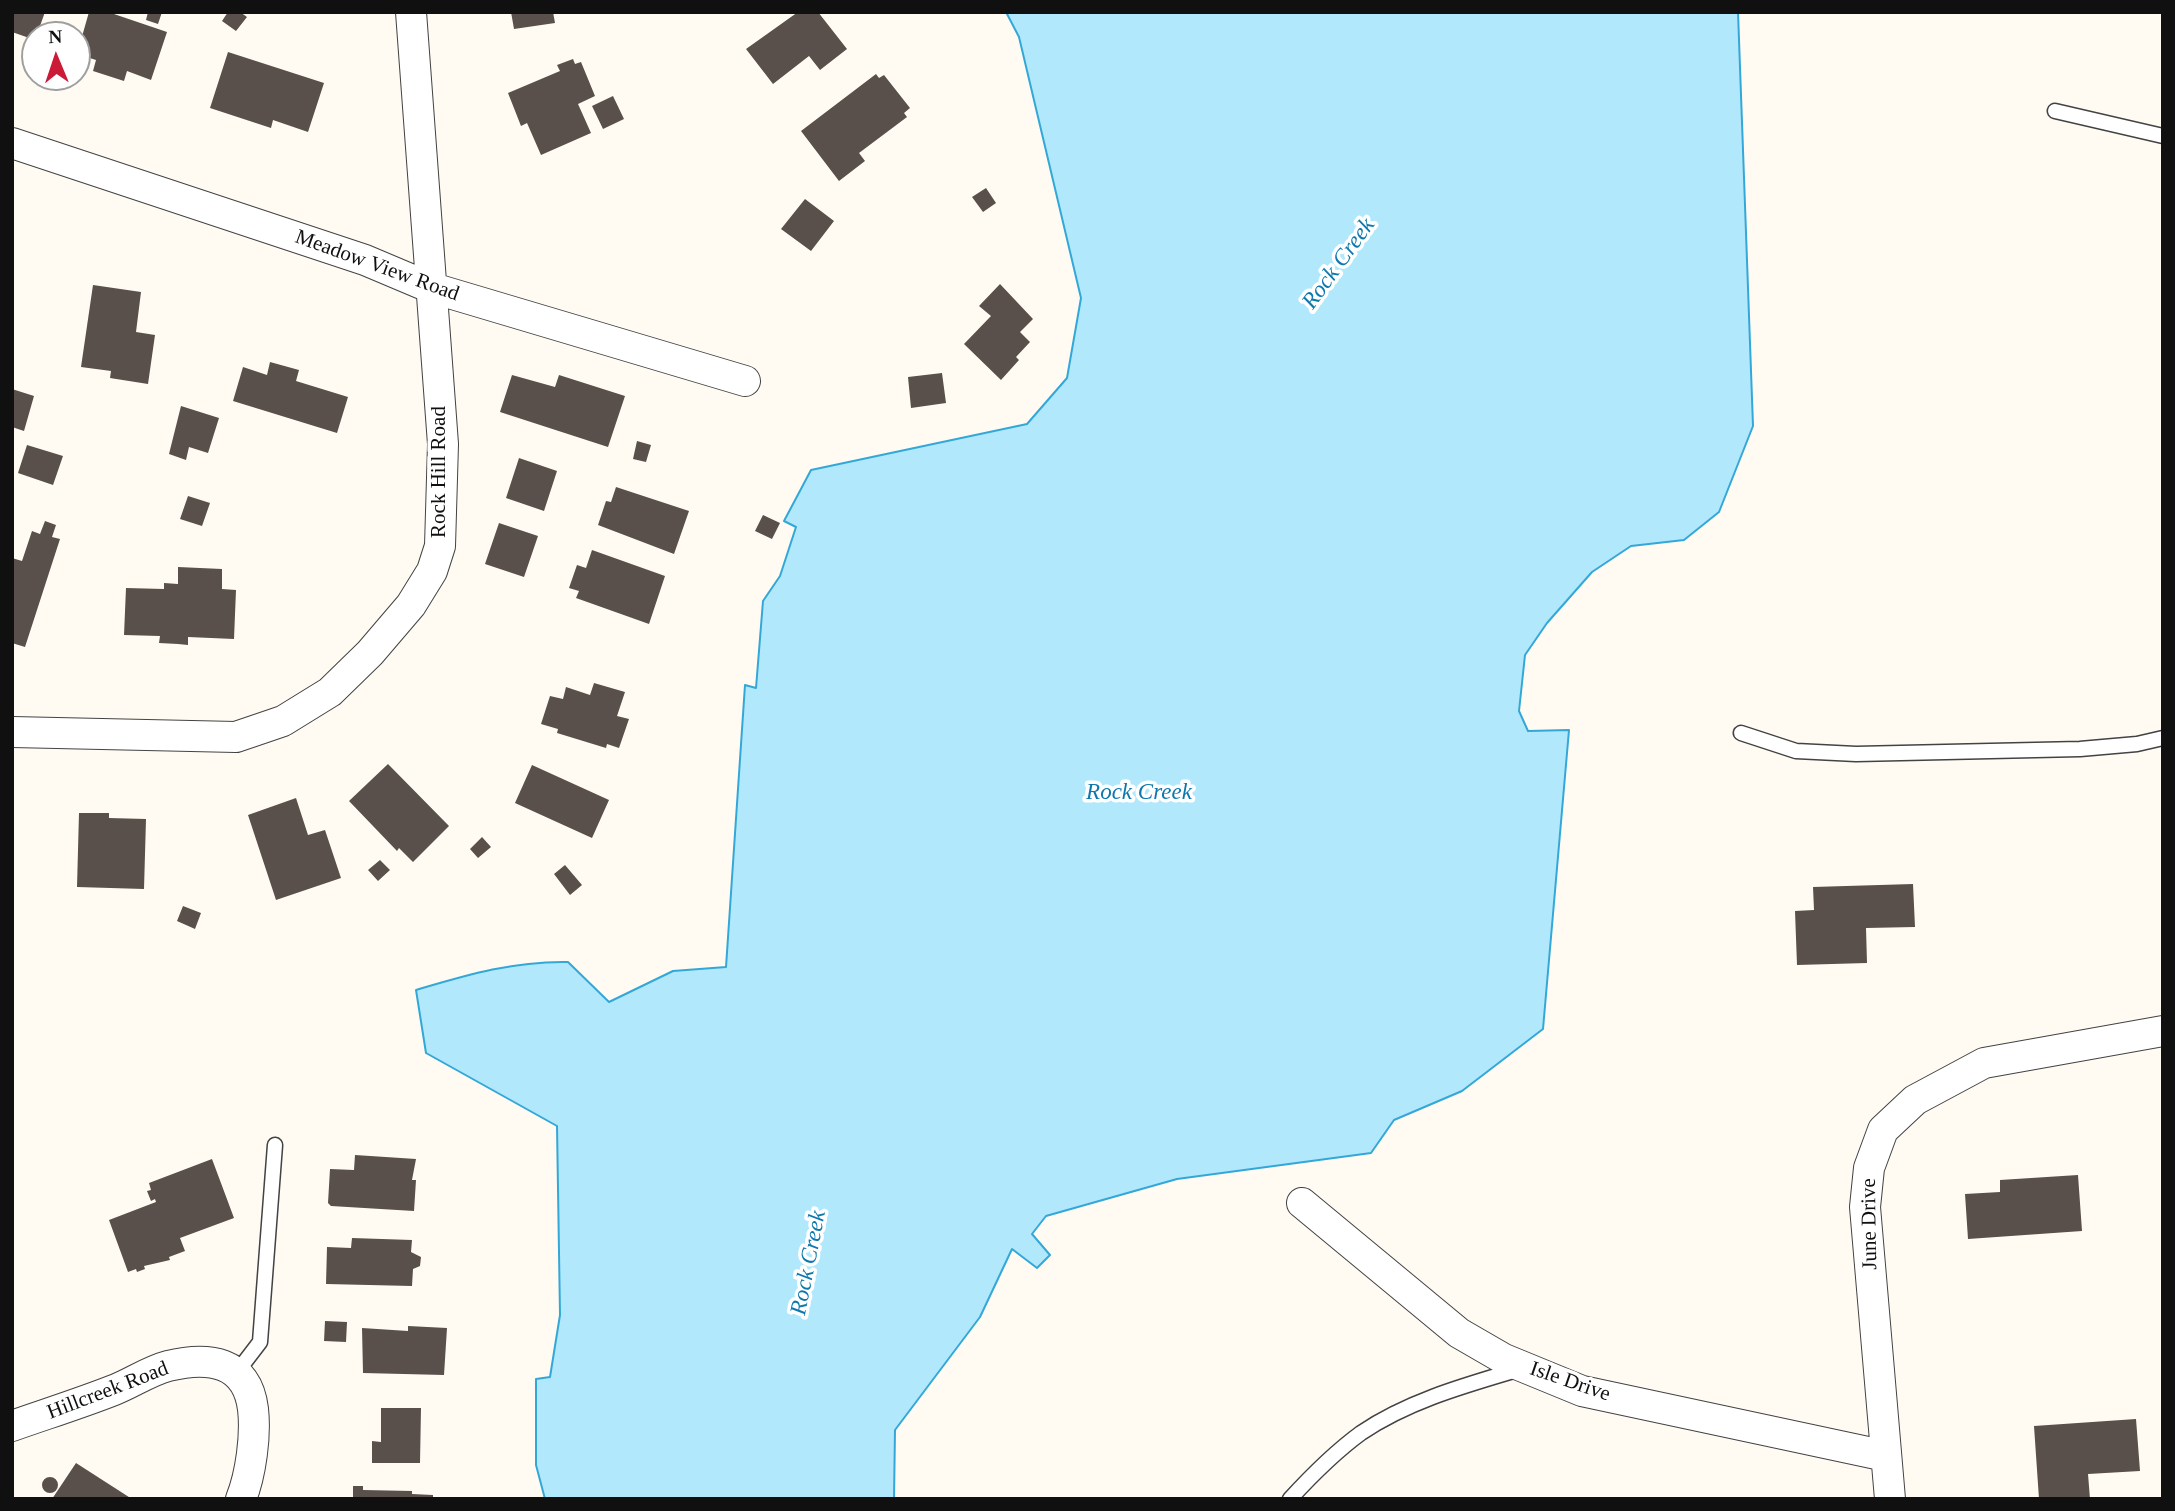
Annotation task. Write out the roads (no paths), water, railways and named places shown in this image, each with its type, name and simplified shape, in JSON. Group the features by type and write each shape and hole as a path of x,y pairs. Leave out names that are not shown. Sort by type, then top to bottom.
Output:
{"street":[{"name":"Rock Hill Road","path":"12,732 236,737 295,713 330,692 370,653 411,605 432,571 440,546 443,444 429,287 411,12"},
{"name":"Meadow View Road","path":"12,143 365,260 429,287 744,381"},
{"name":"June Drive","path":"1889,1499 1865,1207 1869,1168 1883,1130 1915,1100 1984,1063 2163,1031"},
{"name":"Isle Drive","path":"1302,1203 1460,1333 1525,1367 1582,1391 1886,1456"},
{"name":"Hillcreek Road","path":"12,1426 116,1390 167,1366 221,1363 237,1372"},
{"path":"237,1372 251,1390 254,1419 246,1487 241,1499"}],"lane":[{"path":"2055,111 2163,136"},
{"path":"1741,733 1796,751 1856,754 2080,749 2137,744 2163,738"},
{"path":"237,1372 260,1342 275,1145"},
{"path":"1290,1499 1323,1464 1362,1432 1438,1394 1525,1367"}],"water":[{"name":"Rock Creek","path":"1006,12 1738,12 1753,426 1719,512 1684,540 1631,546 1592,572 1547,623 1525,655 1519,711 1528,731 1569,730 1543,1029 1462,1091 1394,1120 1371,1153 1177,1179 1046,1216 1032,1234 1050,1255 1037,1268 1012,1249 980,1317 895,1430 894,1499 545,1499 536,1465 536,1379 550,1377 560,1315 557,1126 426,1053 416,990 509,966 568,962 609,1002 673,971 726,967 745,685 756,688 763,601 780,576 796,527 784,521 811,470 1027,424 1067,378 1081,298 1019,37"}]}
